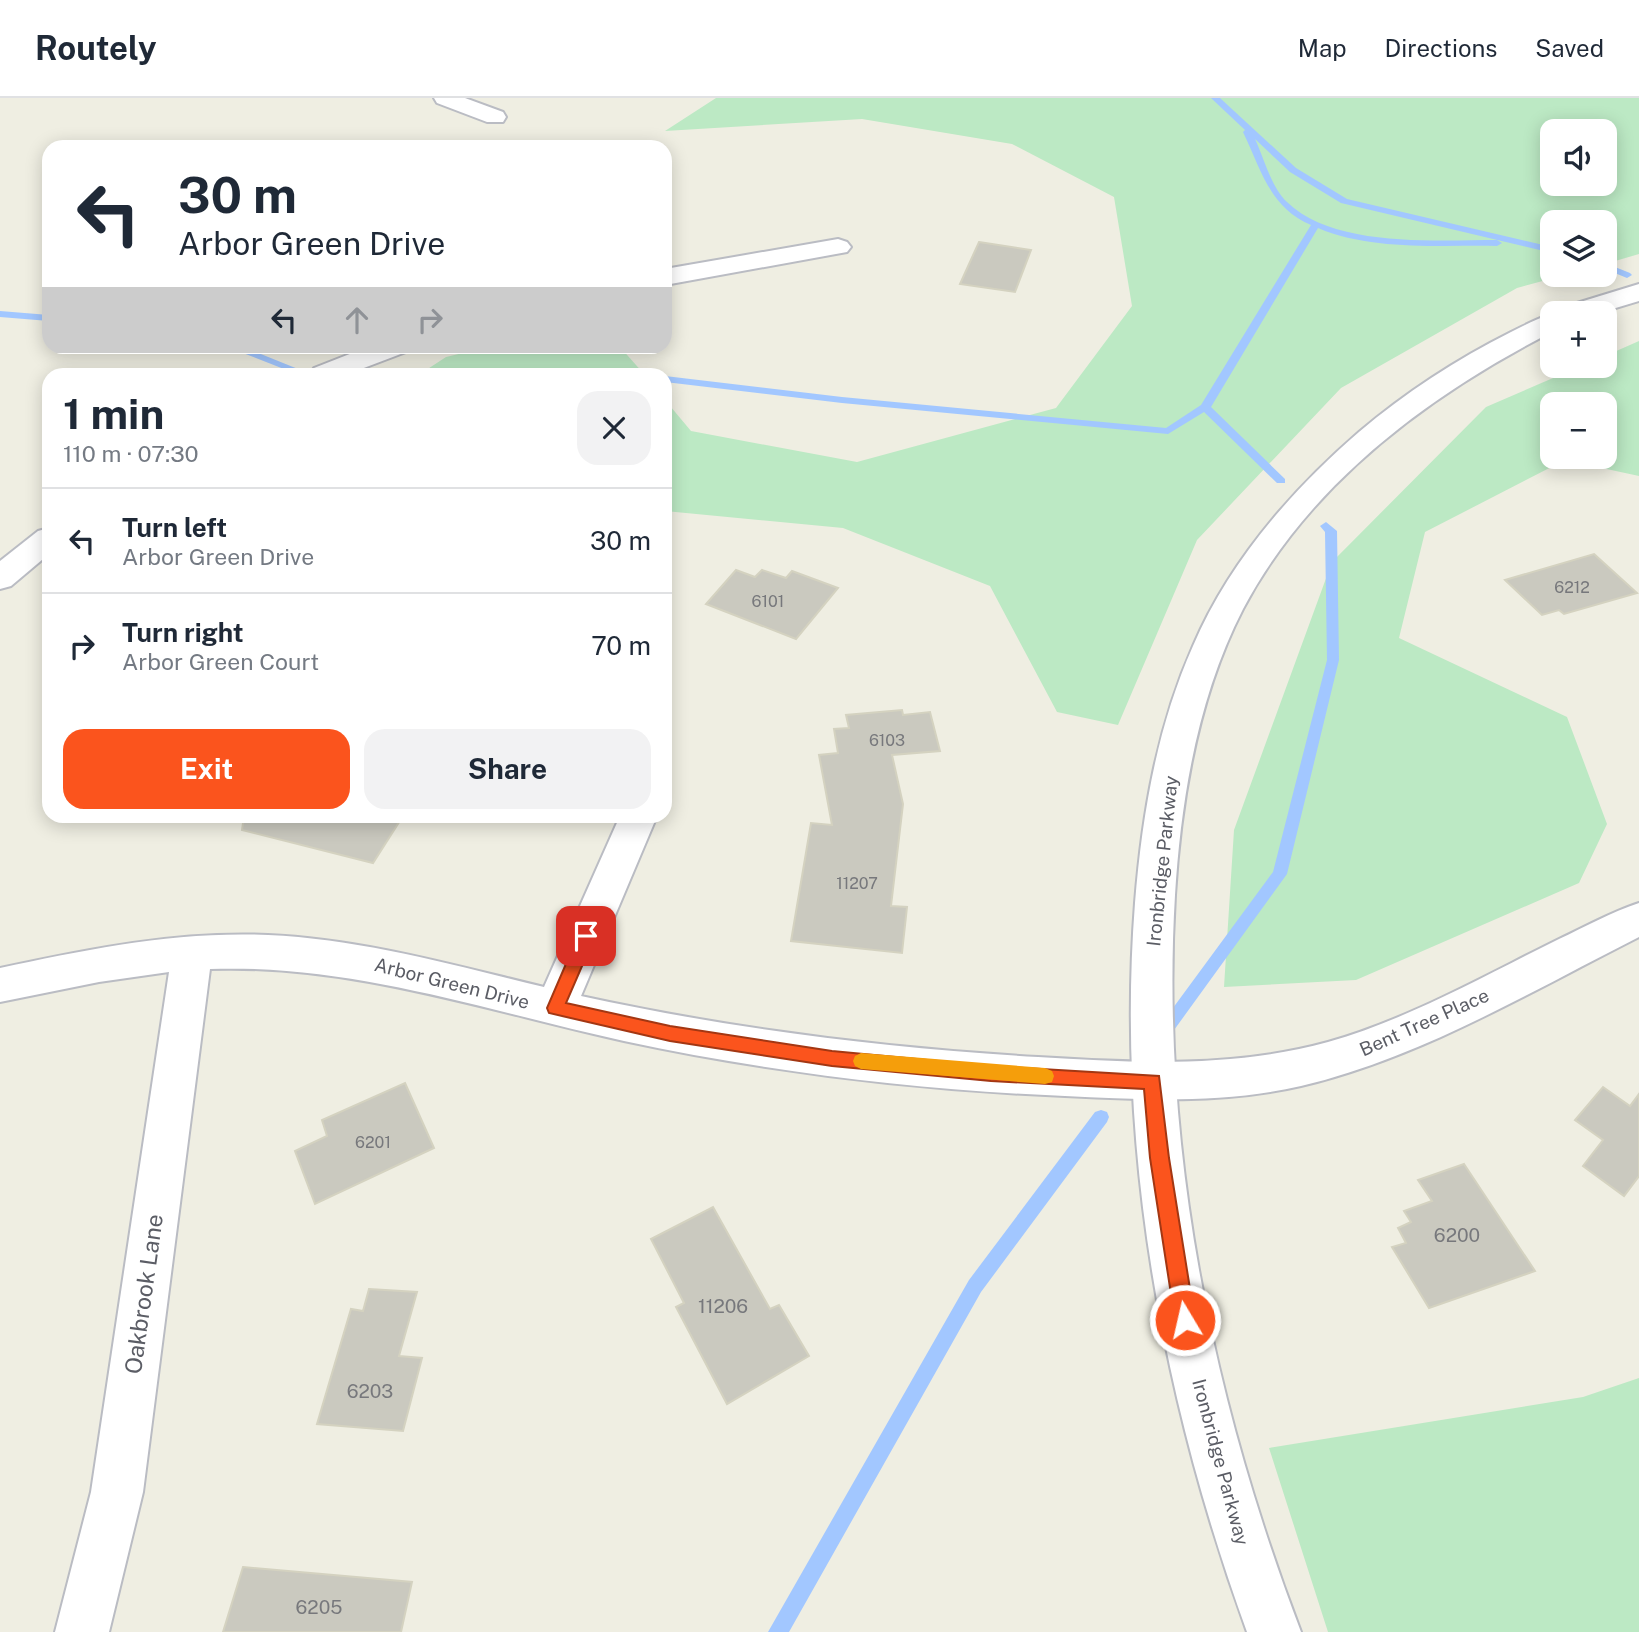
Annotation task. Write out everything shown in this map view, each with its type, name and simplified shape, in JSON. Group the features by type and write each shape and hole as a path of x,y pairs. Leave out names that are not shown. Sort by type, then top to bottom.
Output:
{"street":[{"path":"445,98 495,117"},
{"path":"672,276 838,247"},
{"path":"1611,301 1639,292"},
{"name":"Ironbridge Parkway","path":"1273,1632 1235,1522 1189,1347 1160,1158 1153,1081 1151,933 1165,795 1187,705 1216,632 1244,580 1286,522 1343,460 1398,413 1456,373 1540,328"},
{"path":"339,368 375,354"},
{"path":"0,578 42,544"},
{"path":"555,1008 635,823"},
{"name":"Bent Tree Place","path":"1153,1081 1271,1073 1349,1055 1405,1033 1639,919"},
{"name":"Arbor Green Drive","path":"0,985 95,965 192,953 268,952 356,960 670,1034 832,1058 991,1074 1153,1081"},
{"name":"Oakbrook Lane","path":"82,1632 117,1492 192,953"}],"green space":[{"path":"716,98 1639,98 1639,254 1617,260 1617,210 1540,210 1540,282 1517,288 1341,388 1197,540 1118,725 1057,712 990,586 843,528 672,512 672,408 691,431 857,462 1056,408 1132,306 1114,197 1012,144 862,119 665,131"},
{"path":"1639,341 1639,476 1607,469 1617,469 1617,392 1540,392 1540,469 1548,469 1425,532 1399,638 1567,717 1607,824 1579,883 1356,980 1224,987 1234,830 1332,562 1486,407 1553,378 1617,378 1617,351"},
{"path":"459,354 626,354 639,368 429,368 446,357"},
{"path":"1639,1378 1639,1632 1328,1632 1269,1448 1583,1397"}],"building":[{"path":"979,242 1031,250 1015,292 960,284"},
{"path":"1594,554 1637,593 1564,614 1559,610 1542,615 1505,580"},
{"path":"736,570 755,577 762,570 786,578 792,571 838,588 796,639 706,604"},
{"path":"902,710 903,715 930,712 940,751 892,755 903,804 891,906 907,907 902,953 791,941 811,823 832,825 819,755 838,753 834,729 849,728 846,715"},
{"path":"243,823 399,823 373,863 242,830"},
{"path":"405,1083 434,1148 315,1204 295,1151 327,1136 322,1120"},
{"path":"1603,1087 1630,1106 1639,1094 1639,1176 1624,1196 1583,1166 1603,1140 1575,1120"},
{"path":"1464,1164 1535,1271 1429,1308 1392,1247 1406,1243 1398,1228 1411,1222 1404,1211 1432,1201 1418,1180"},
{"path":"713,1207 770,1309 779,1305 809,1356 727,1404 676,1307 684,1303 651,1239"},
{"path":"369,1289 417,1292 399,1356 422,1358 403,1431 317,1424 351,1309 363,1311"},
{"path":"243,1567 412,1582 401,1632 223,1632"}],"waterway":[{"path":"1215,98 1293,170 1344,201 1540,247"},
{"path":"1247,132 1284,204 1304,218 1328,229 1385,240 1497,243"},
{"path":"1205,407 1315,225"},
{"path":"1617,271 1627,275"},
{"path":"0,314 42,317"},
{"path":"252,354 290,368"},
{"path":"672,380 842,400 1168,431 1205,407"},
{"path":"1205,407 1281,481"},
{"path":"1164,1032 1280,874 1333,660 1331,531 1326,526"},
{"path":"778,1632 975,1286 1101,1117"}],"slow traffic":[{"path":"861,1061 991,1074 1045,1076"}],"route":[{"path":"586,936 555,1008 670,1034 832,1058 991,1074 1153,1081 1160,1158 1185,1320"}]}
